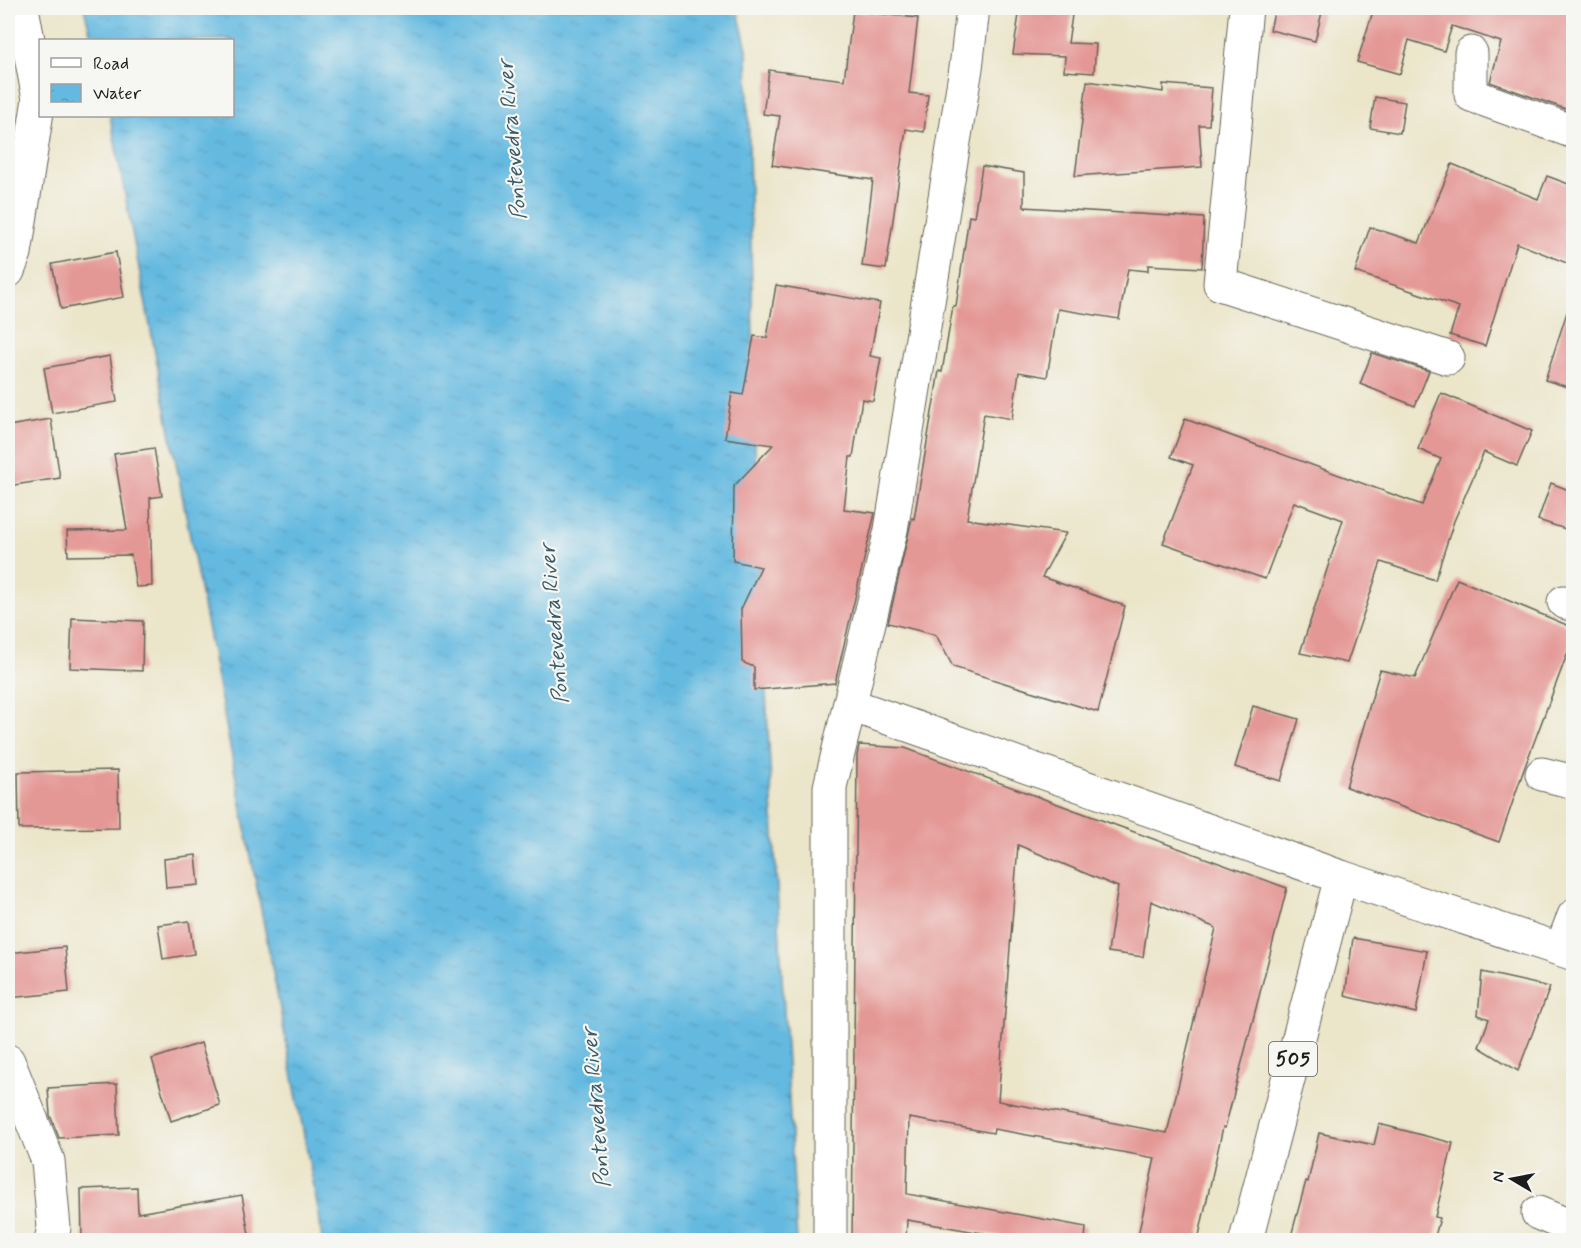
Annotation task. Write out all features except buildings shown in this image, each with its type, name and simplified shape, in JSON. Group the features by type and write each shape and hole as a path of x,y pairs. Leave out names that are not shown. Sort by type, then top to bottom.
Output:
{"street":[{"path":"8,272 15,253 39,99 21,8"},
{"path":"830,1240 830,787 891,530 966,68 973,8"},
{"path":"1246,8 1220,284 1448,358"},
{"path":"1471,53 1471,95 1574,132"},
{"path":"850,705 1341,877 1567,951 1574,916"},
{"path":"1542,774 1574,782"},
{"name":"505","path":"1246,1240 1341,877"},
{"path":"8,1061 48,1161 54,1228 51,1240"},
{"path":"1538,1213 1574,1228"}],"water":[{"name":"Pontevedra River","path":"84,8 737,8 747,49 757,536 797,1240 322,1240 319,1214 110,117 234,117 234,39 92,39"}]}
